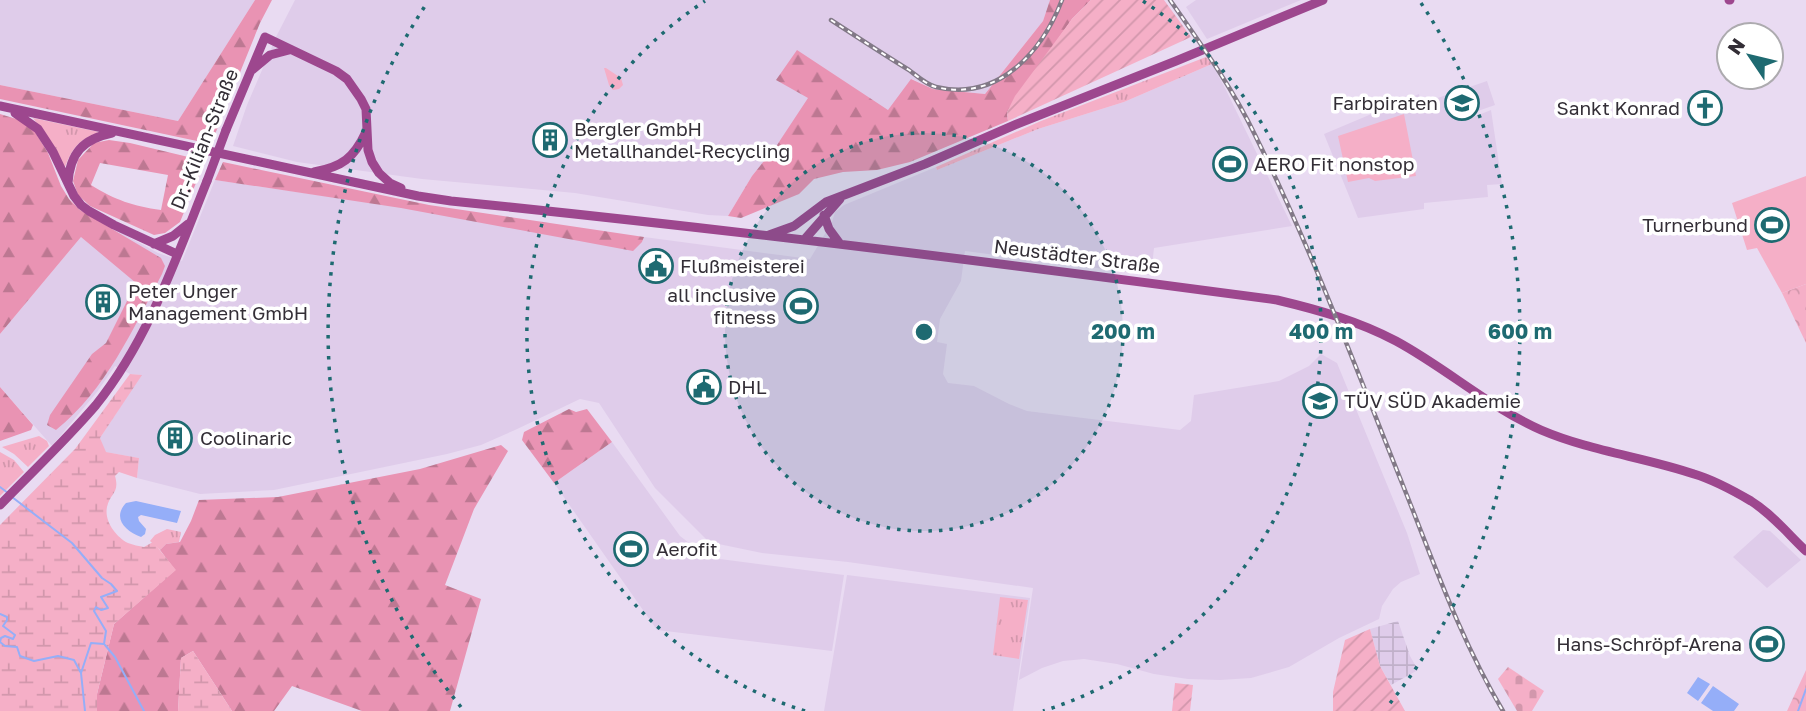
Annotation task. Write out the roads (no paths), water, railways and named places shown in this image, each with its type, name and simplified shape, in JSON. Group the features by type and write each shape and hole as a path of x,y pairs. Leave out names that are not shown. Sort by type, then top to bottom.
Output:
{"main road":[{"path":"768,235 794,226 826,202 1323,0"},
{"name":"Dr.-Kilian-Straße","path":"1,504 95,405 126,360 150,319 265,37 289,50"},
{"path":"249,74 270,55 289,50 336,71 354,87 366,109 368,150 379,173 390,183 418,196"},
{"path":"4,107 27,119 38,129 81,205 177,254"},
{"name":"Neustädter Straße","path":"4,107 418,196 768,235 1277,300 1345,317 1399,342 1511,414 1540,429 1569,440 1696,474 1721,485 1758,506 1806,551"},
{"path":"309,173 331,169 341,164 359,147 367,131"},
{"path":"68,185 71,163 81,147 92,139 117,132"},
{"path":"804,240 842,197"},
{"path":"824,215 829,229 840,244"},
{"path":"154,244 173,236 191,220"}],"water":[{"path":"136,501 181,511 177,523 141,515 138,517 146,529 145,534 141,537 135,534 122,523 120,514 126,503"},
{"path":"1698,677 1710,684 1698,701 1687,693"},
{"path":"1713,686 1739,704 1734,711 1713,711 1701,703"}],"waterway":[{"path":"0,487 8,493"},
{"path":"12,497 72,543 117,591 101,597 108,608 101,610 96,607 94,611 106,631 104,644 91,643 81,673 85,711"},
{"path":"0,614 7,617 3,626 15,635 13,639 5,636 1,638 0,642 5,646 17,647 20,656 34,661 58,656 74,660 81,673"},
{"path":"105,645 115,657 144,711"},
{"path":"1798,711 1806,689"}],"railway":[{"path":"831,20 929,84 958,90 979,87 998,80 1015,69 1043,38 1062,0"},
{"path":"1170,0 1236,100 1276,178 1333,310 1449,601 1474,657 1503,711"}],"place":[{"name":"Farbpiraten","path":"1462,103"},
{"name":"Sankt Konrad","path":"1705,108"},
{"name":"Bergler GmbH Metallhandel-Recycling","path":"550,140"},
{"name":"AERO Fit nonstop","path":"1230,164"},
{"name":"Turnerbund","path":"1772,225"},
{"name":"Flußmeisterei","path":"656,266"},
{"name":"Peter Unger Management GmbH","path":"103,302"},
{"name":"all inclusive fitness","path":"801,306"},
{"name":"DHL","path":"704,387"},
{"name":"TÜV SÜD Akademie","path":"1320,401"},
{"name":"Coolinaric","path":"175,438"},
{"name":"Aerofit","path":"631,549"},
{"name":"Hans-Schröpf-Arena","path":"1767,644"}]}
